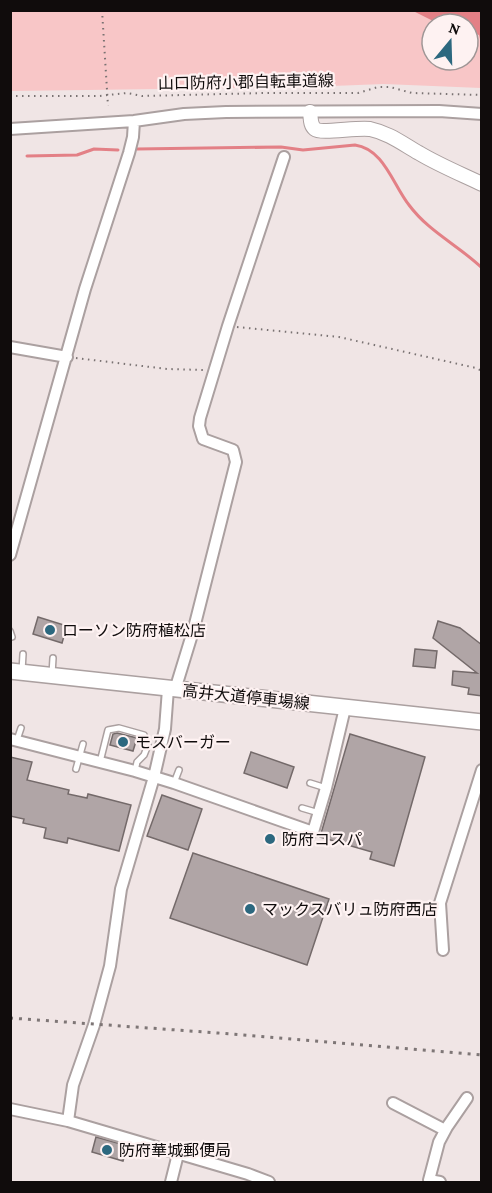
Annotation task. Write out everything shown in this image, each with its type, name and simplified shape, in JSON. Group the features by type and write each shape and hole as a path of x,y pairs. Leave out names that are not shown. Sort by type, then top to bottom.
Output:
{"main road":[{"name":"高井大道停車場線","path":"16,672 482,722"}],"street":[{"path":"10,129 226,112 439,111 482,114"},
{"path":"310,112 312,124 315,129 322,132 357,128 386,134 420,154 482,184"},
{"path":"10,555 85,290 129,153 134,121"},
{"path":"68,1121 73,1085 94,1024 110,966 121,889 154,777 172,689 194,628 236,462 233,450 203,439 199,426 200,418 284,157"},
{"path":"10,347 67,357"},
{"path":"14,740 174,783 313,832 345,708"},
{"path":"443,950 440,903 482,770"},
{"path":"440,1182 429,1180 439,1142 467,1098"},
{"path":"393,1103 445,1130"},
{"path":"10,1109 68,1121 178,1154 247,1178 269,1182"},
{"path":"171,1182 178,1154"}],"lane":[{"path":"16,672 23,654"},
{"path":"52,676 53,658"},
{"path":"14,740 21,728"},
{"path":"100,762 108,730 119,728 144,735 148,745 144,755 136,762 135,771"},
{"path":"76,769 83,744"},
{"path":"174,783 179,770"},
{"path":"310,783 326,788"},
{"path":"302,808 319,813"}],"path":[{"path":"102,10 108,114"},
{"name":"山口防府小郡自転車道線","path":"10,96 99,96 127,93 142,96 358,93 378,87 390,87 412,93 482,95"},
{"path":"228,326 339,337 482,371"},
{"path":"67,357 167,369 214,370"}],"shaded area":[{"path":"10,11 413,11 420,14 420,72 480,72 480,38 482,43 481,88 384,84 11,91"},
{"path":"413,11 481,11 481,43 480,12 420,12 420,14"}],"building":[{"name":"ローソン防府植松店","path":"38,617 67,626 62,643 33,634"},
{"path":"438,621 460,628 482,645 482,696 468,694 469,688 452,685 453,671 477,673 433,638"},
{"path":"415,649 437,651 435,668 413,666"},
{"name":"モスバーガー","path":"113,734 137,738 133,751 110,745"},
{"path":"350,734 425,757 394,866 370,859 372,852 320,837"},
{"path":"251,752 294,767 287,788 244,773"},
{"path":"10,757 32,762 27,780 69,790 68,794 87,798 88,794 131,805 119,851 68,838 67,843 44,838 46,828 23,823 24,819 10,816"},
{"path":"162,795 202,809 188,850 147,836"},
{"name":"マックスバリュ防府西店","path":"193,853 329,899 307,965 170,918"},
{"path":"96,1137 128,1146 123,1161 92,1152"}],"waterway":[{"path":"137,149 281,147 303,150 355,145 365,148 381,160 403,197 417,215 482,268"},
{"path":"27,156 77,155 94,149 118,150"}],"railway":[{"path":"10,1018 482,1055"}],"place":[{"name":"ローソン防府植松店","path":"50,630"},
{"name":"モスバーガー","path":"123,742"},
{"name":"防府コスパ","path":"270,839"},
{"name":"マックスバリュ防府西店","path":"250,909"},
{"name":"防府華城郵便局","path":"107,1150"}]}
